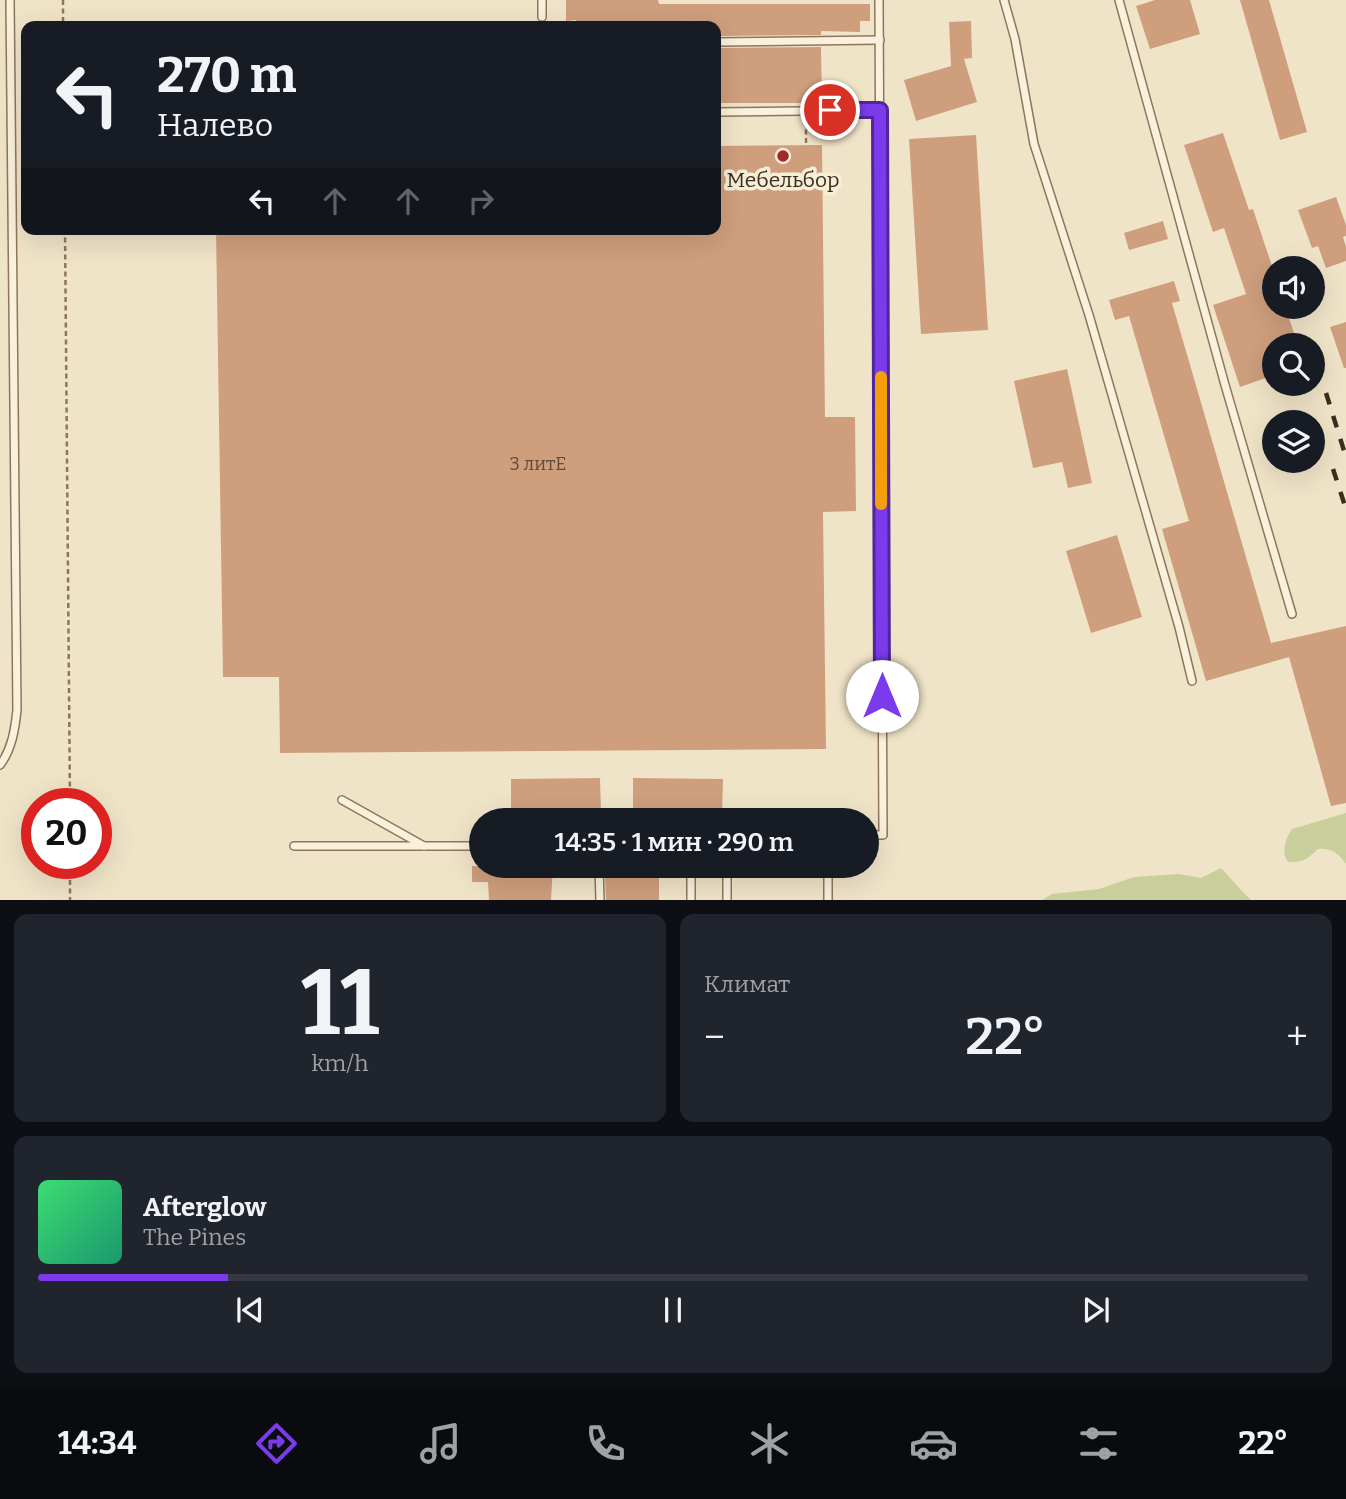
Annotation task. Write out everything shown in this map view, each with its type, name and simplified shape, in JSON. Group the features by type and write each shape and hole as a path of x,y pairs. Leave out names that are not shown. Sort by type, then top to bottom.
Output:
{"lane":[{"path":"0,765 15,731 17,710 10,0"},
{"path":"542,0 542,17"},
{"path":"879,0 883,835 879,835"},
{"path":"1004,0 1015,39 1034,144 1092,328 1179,627 1192,681"},
{"path":"1119,0 1225,386 1292,614"},
{"path":"721,42 880,40"},
{"path":"721,112 880,110"},
{"path":"342,800 425,846"},
{"path":"294,846 469,846"},
{"path":"599,878 600,900"},
{"path":"691,878 691,900"},
{"path":"727,878 727,900"},
{"path":"828,878 828,900"}],"path":[{"path":"63,0 63,21"},
{"path":"806,111 806,145"},
{"path":"65,235 69,788"},
{"path":"70,879 70,900"}],"green space":[{"path":"1346,813 1346,864 1327,849 1318,849 1302,861 1289,862 1286,859 1285,846 1292,829"},
{"path":"1221,868 1251,900 1042,900 1052,894 1099,889 1134,877 1179,874 1201,878"}],"building":[{"path":"566,0 658,0 659,4 870,4 870,21 860,21 860,32 821,31 821,35 721,36 721,21 566,21"},
{"path":"1155,0 1190,0 1200,34 1150,49 1136,6"},
{"path":"1240,0 1269,0 1307,132 1280,140"},
{"path":"971,21 972,58 964,59 977,102 916,121 904,80 951,66 949,22"},
{"path":"821,47 822,103 721,103 721,48"},
{"path":"1223,133 1249,210 1253,209 1269,256 1262,256 1262,319 1289,319 1294,333 1262,333 1262,379 1240,387 1213,305 1246,294 1224,228 1213,232 1184,145"},
{"path":"976,135 988,330 921,334 909,139"},
{"path":"822,145 825,417 855,417 856,511 823,512 826,749 280,753 279,677 223,677 216,235 721,235 721,146"},
{"path":"1336,197 1346,225 1346,236 1343,237 1346,261 1326,268 1325,256 1322,256 1318,246 1312,248 1298,210"},
{"path":"1163,221 1168,239 1129,250 1124,233"},
{"path":"1174,281 1180,301 1172,303 1271,643 1346,626 1346,803 1331,806 1289,657 1206,681 1162,529 1189,521 1129,316 1115,320 1109,300"},
{"path":"1346,322 1346,368 1344,368 1330,327"},
{"path":"1067,369 1092,483 1068,488 1062,462 1033,468 1014,381"},
{"path":"1117,535 1142,617 1091,633 1066,551"},
{"path":"600,778 601,808 511,808 511,779"},
{"path":"633,778 723,779 722,808 633,808"},
{"path":"472,878 552,878 551,900 489,900 488,882 472,882"},
{"path":"605,878 659,878 659,900 606,900"}],"railway":[{"path":"1326,393 1346,457"},
{"path":"1333,469 1346,509"}],"slow traffic":[{"path":"881,377 881,504"}],"place":[{"name":"Мебельбор","path":"783,156"}],"route":[{"path":"830,110 880,110 882,696"}]}
